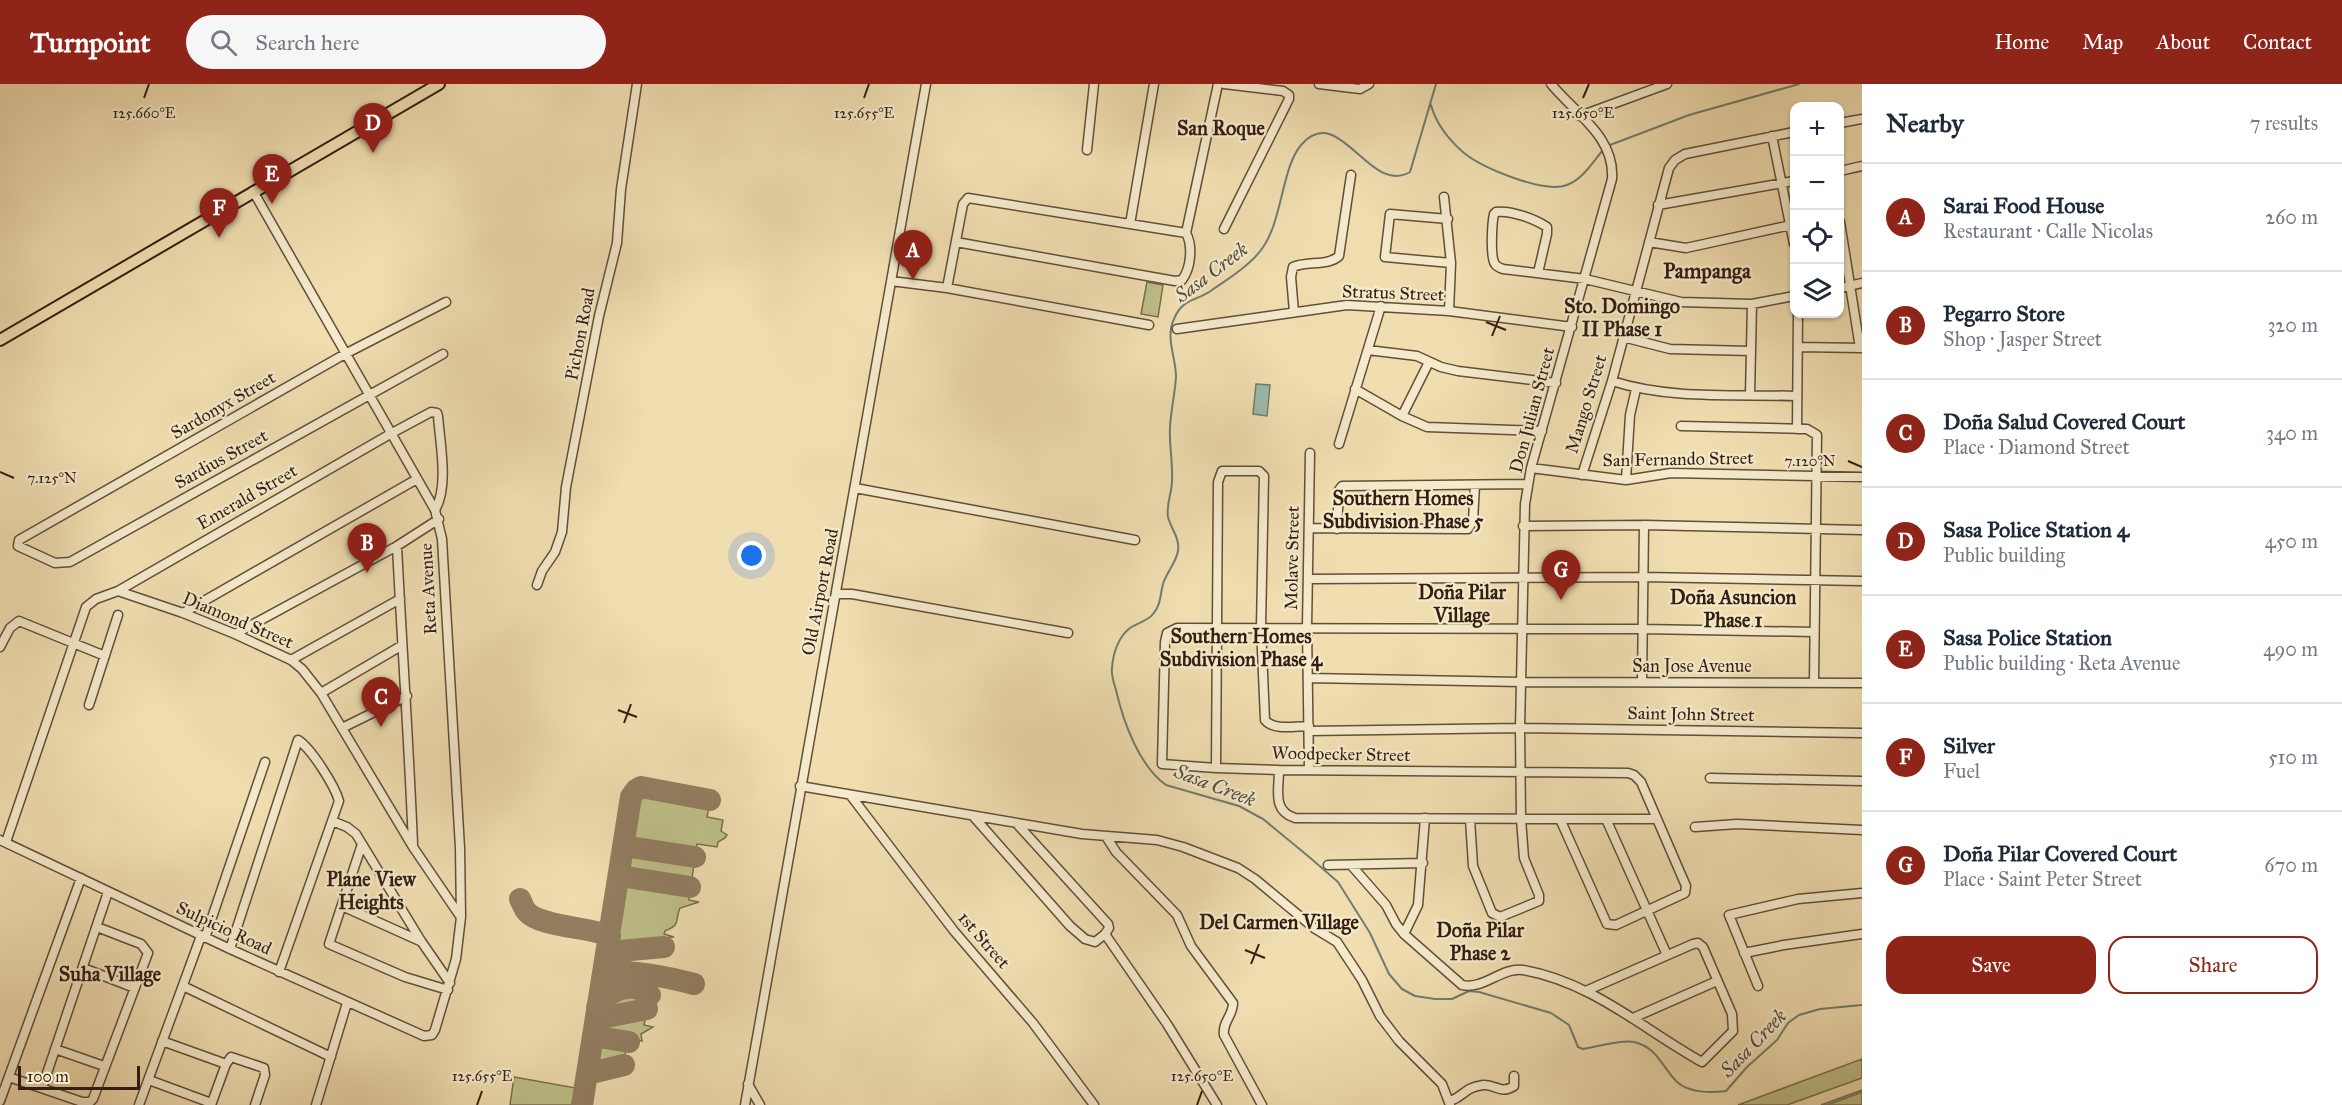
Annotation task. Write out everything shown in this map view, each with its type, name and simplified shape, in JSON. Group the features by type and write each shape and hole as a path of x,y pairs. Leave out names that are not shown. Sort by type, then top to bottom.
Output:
{"main road":[{"path":"0,340 439,84"}],"street":[{"name":"Pichon Road","path":"537,585 542,571 555,552 562,532 566,487 599,316 617,243 621,189 637,84"},
{"name":"Old Airport Road","path":"745,1105 926,84"},
{"path":"1087,150 1094,84"},
{"path":"1130,224 1155,84"},
{"path":"956,243 1175,281 1182,280 1186,275 1191,245 1186,233 1218,84"},
{"path":"1224,84 1283,91 1289,95 1224,229"},
{"path":"1321,84 1360,89 1369,84"},
{"name":"Don Julian Street","path":"1470,819 1473,866 1492,912 1497,916 1515,912 1540,900 1524,858 1521,819 1523,526 1531,468 1585,279 1612,179 1613,165 1605,143 1551,84"},
{"path":"1580,116 1667,84"},
{"path":"1844,122 1862,119"},
{"path":"1790,133 1772,136 1790,220"},
{"name":"Mango Street","path":"1582,475 1612,381 1669,168 1675,159 1685,154 1772,136"},
{"path":"1844,170 1862,166"},
{"path":"1294,312 1291,277 1293,267 1335,260 1339,256 1351,175"},
{"path":"1658,205 1790,182"},
{"name":"Reta Avenue","path":"253,191 439,519 460,848 461,917 449,986 435,1030"},
{"path":"1444,197 1452,263 1449,311"},
{"path":"947,288 965,200 974,199 1186,233"},
{"path":"1538,273 1547,227 1505,212 1494,214 1494,263 1507,270 1585,279 1681,302 1752,304 1790,297"},
{"path":"1448,219 1390,214 1385,258 1452,263"},
{"path":"1648,242 1686,248 1790,225"},
{"path":"1798,347 1861,348 1844,248"},
{"path":"891,281 947,288 1149,325"},
{"path":"1844,287 1862,283"},
{"name":"Sardonyx Street","path":"19,540 345,354 446,302"},
{"path":"1750,395 1752,304"},
{"name":"Stratus Street","path":"1177,329 1347,305 1449,311 1572,327"},
{"path":"1338,444 1381,306"},
{"path":"1797,429 1798,318"},
{"path":"1623,337 1670,349 1751,351"},
{"path":"1368,350 1413,355 1458,371 1556,383"},
{"name":"Sardius Street","path":"19,540 17,544 20,548 55,563 70,562 443,354"},
{"path":"1402,416 1429,362"},
{"path":"1612,381 1636,389 1665,393 1797,396"},
{"path":"1355,389 1418,424 1439,429 1542,431"},
{"path":"1626,480 1630,415 1636,389"},
{"name":"Emerald Street","path":"3,841 75,643 84,612 90,603 118,591 426,414 436,413 443,494 435,510"},
{"path":"1682,426 1807,429 1817,435 1814,683"},
{"name":"Molave Street","path":"1309,770 1307,627 1310,453"},
{"name":"San Fernando Street","path":"1531,468 1626,480 1671,473 1862,477"},
{"path":"1216,768 1218,482 1220,473 1233,470 1262,473 1264,479 1261,627"},
{"path":"183,613 417,479"},
{"path":"1337,529 1339,490 1342,486 1528,484"},
{"path":"1310,528 1468,529 1471,528 1473,521 1475,485"},
{"path":"855,488 1135,540"},
{"path":"235,634 397,546 439,519"},
{"path":"1642,682 1644,525"},
{"path":"1523,526 1644,525 1862,530"},
{"path":"397,546 401,646 407,696 413,847"},
{"path":"1309,579 1643,577 1862,581"},
{"name":"Diamond Street","path":"118,591 235,634 291,660 302,669 321,693 413,847 461,917"},
{"path":"837,594 852,594 1068,633"},
{"path":"291,660 400,599"},
{"path":"89,705 118,615"},
{"path":"0,647 10,628 20,621 105,656"},
{"path":"1217,627 1815,632"},
{"name":"Woodpecker Street","path":"1217,627 1172,629 1166,637 1162,764 1279,770 1622,772 1639,778 1656,819"},
{"name":"Saint John Street","path":"1261,627 1265,720 1269,725 1309,728 1520,728 1862,733"},
{"path":"321,693 401,646"},
{"name":"San Jose Avenue","path":"1308,678 1521,682 1862,683"},
{"path":"342,728 407,696"},
{"path":"230,949 298,740 308,749 339,801 279,972"},
{"path":"139,1105 203,937 265,762"},
{"path":"1279,770 1278,802 1281,811 1295,818 1656,819 1686,886 1686,891 1682,896 1616,925 1607,924 1560,819"},
{"path":"1710,778 1862,781"},
{"path":"800,786 1107,838 1170,843 1247,872 1305,922 1337,942 1357,972 1380,1016 1399,1041 1442,1084 1449,1104 1471,1087 1487,1085 1499,1090 1511,1088 1514,1086 1514,1076"},
{"name":"1st Street","path":"850,796 954,931 1033,1023 1094,1105"},
{"path":"974,816 1070,926 1085,939 1095,942 1109,928 1105,920 1018,824"},
{"path":"1404,934 1418,905 1425,818"},
{"path":"1606,819 1667,955"},
{"path":"332,821 353,830 449,986"},
{"path":"1695,827 1737,824 1862,830"},
{"path":"1107,838 1116,852 1177,915 1191,946 1233,1003 1232,1012 1223,1027 1224,1035 1262,1105"},
{"name":"Sulpicio Road","path":"3,841 347,1003 424,1036 432,1035 435,1030"},
{"path":"362,844 328,944 405,977 449,986"},
{"path":"1328,865 1423,863"},
{"path":"1351,865 1386,905 1404,934 1462,985 1470,986 1508,971 1519,970 1588,990 1702,1062 1733,1030 1732,1014 1703,947 1698,944 1693,944 1588,990"},
{"path":"0,1101 81,878"},
{"path":"42,1088 108,891"},
{"path":"1758,986 1729,915 1797,899 1862,893"},
{"path":"342,906 421,941"},
{"path":"9,1077 82,1102 90,1102 147,958 147,950 141,944 97,927"},
{"path":"1105,934 1167,1024 1217,1105"},
{"path":"1744,952 1862,934"},
{"path":"83,968 135,988"},
{"path":"1633,1018 1717,981"},
{"path":"183,986 331,1057"},
{"path":"316,1105 347,1003"},
{"path":"162,1041 226,1064"},
{"path":"55,1049 104,1066"},
{"path":"148,1080 211,1104 226,1064 231,1057 264,1068 265,1075 255,1105"},
{"path":"748,1083 760,1105"}],"green space":[{"path":"1147,282 1163,285 1158,317 1141,314"},
{"path":"645,791 706,802 709,807 707,817 723,820 721,831 727,835 718,842 717,847 697,844 695,854 671,850 672,846 661,844 660,848 631,844 639,795"},
{"path":"631,849 659,853 660,856 670,857 671,855 695,859 691,884 627,873"},
{"path":"626,879 690,891 689,900 699,902 680,908 676,924 664,934 674,937 664,938 664,943 614,949"},
{"path":"625,992 644,994 649,1001 648,1005 608,1012 606,1004 609,998"},
{"path":"646,1015 644,1025 653,1027 641,1034 642,1041 601,1033 602,1024 606,1020"},
{"path":"603,1041 628,1045 623,1061 616,1064 597,1064 599,1046"},
{"path":"1862,1059 1862,1078 1787,1105 1738,1105"},
{"path":"514,1077 576,1088 573,1105 510,1105"},
{"path":"1862,1090 1862,1105 1821,1105"}],"shaded area":[{"path":"1256,384 1270,385 1267,416 1253,414"}],"waterway":[{"name":"Sasa Creek","path":"1436,84 1410,172 1395,176 1381,172 1342,141 1329,134 1316,134 1302,144 1295,154 1274,225 1261,250 1251,261 1207,294 1186,303 1174,319 1171,340 1176,377 1170,427 1172,481 1168,517 1178,542 1178,551 1164,580 1156,611 1122,636 1115,652 1112,668 1119,702 1140,755 1156,777 1166,785 1239,806 1263,819 1338,882 1370,933 1389,974 1402,989 1415,996 1452,999 1469,991 1479,992 1551,1013 1569,1025 1578,1047 1583,1049 1634,1042 1654,1053 1682,1086 1707,1092 1726,1091 1747,1067 1777,1040 1788,1023 1799,1015 1820,1009 1862,1005"},
{"path":"1610,145 1689,115 1799,84"},
{"path":"1431,105 1444,131 1464,153 1485,166 1529,183 1557,187 1567,185 1583,175 1603,150"},
{"path":"1827,1105 1862,1092"}],"taxiway":[{"path":"582,1105 631,797 641,787 710,800"},
{"path":"623,846 695,857"},
{"path":"620,876 690,887"},
{"path":"520,899 524,908 533,917 610,936"},
{"path":"608,952 664,947"},
{"path":"604,971 649,975 694,984"},
{"path":"597,1007 608,996 621,989 635,988 650,995"},
{"path":"596,1019 647,1009"},
{"path":"593,1036 629,1042"},
{"path":"587,1074 624,1065"}],"place":[{"name":"Sasa Police Station 4","path":"373,153"},
{"name":"Sasa Police Station","path":"272,204"},
{"name":"Silver","path":"219,238"},
{"name":"Sarai Food House","path":"913,280"},
{"name":"Pegarro Store","path":"367,573"},
{"name":"Doña Pilar Covered Court","path":"1561,600"},
{"name":"Doña Salud Covered Court","path":"381,727"}],"district":[{"name":"San Roque","path":"1221,128"},
{"name":"Pampanga","path":"1707,271"},
{"name":"Sto. Domingo II Phase 1","path":"1622,318"},
{"name":"Southern Homes Subdivision Phase 5","path":"1403,510"},
{"name":"Doña Pilar Village","path":"1462,604"},
{"name":"Doña Asuncion Phase 1","path":"1733,608"},
{"name":"Southern Homes Subdivision Phase 4","path":"1241,648"},
{"name":"Plane View Heights","path":"371,890"},
{"name":"Del Carmen Village","path":"1279,922"},
{"name":"Doña Pilar Phase 2","path":"1480,942"},
{"name":"Suha Village","path":"110,974"}]}
